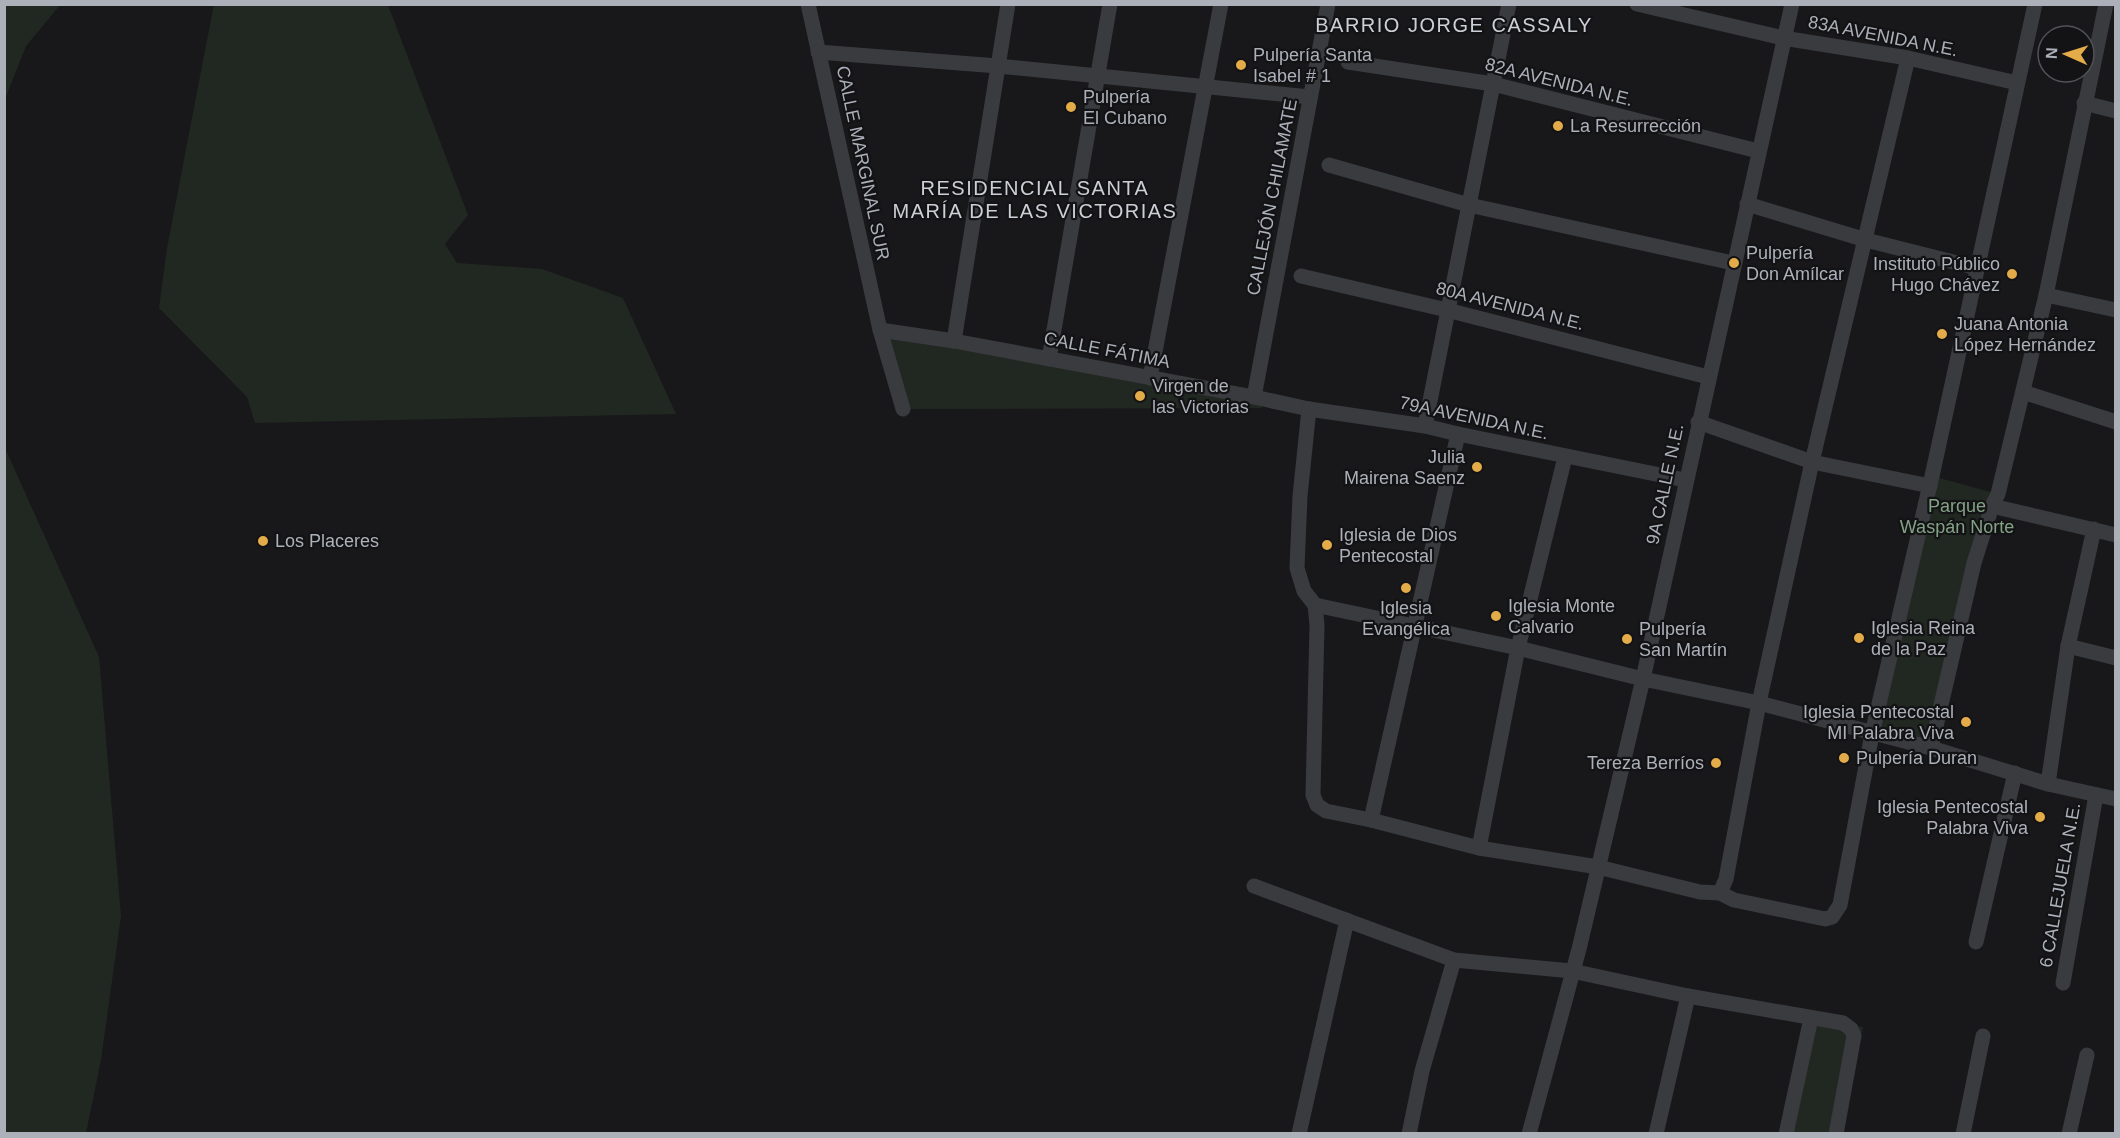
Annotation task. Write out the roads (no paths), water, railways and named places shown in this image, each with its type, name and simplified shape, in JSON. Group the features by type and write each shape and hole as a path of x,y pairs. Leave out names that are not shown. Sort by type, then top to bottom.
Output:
{"street":[{"name":"CALLE MARGINAL SUR","path":"807,4 880,330 903,409"},
{"path":"954,341 1008,4"},
{"path":"1049,359 1110,4"},
{"path":"1150,378 1221,4"},
{"name":"CALLEJÓN CHILAMATE","path":"1254,397 1328,4"},
{"path":"1425,426 1509,4"},
{"name":"83A AVENIDA N.E.","path":"1637,4 1783,38 1908,58 2017,83"},
{"name":"9A CALLE N.E.","path":"1529,1134 1579,949 1643,679 1685,480 1792,4"},
{"path":"1309,409 1300,496 1297,568 1304,591 1314,605 1317,625 1313,795 1317,805 1326,811 1371,820 1479,848 1598,867 1700,892 1720,892 1734,900 1825,919 1832,917 1840,905 1872,734 1930,486 2035,4"},
{"path":"1931,748 1974,563 1998,494 2023,393 2046,295 2106,4"},
{"path":"818,52 998,66 1310,97"},
{"path":"1720,892 1726,879 1759,703 1812,462 1908,58"},
{"name":"82A AVENIDA N.E.","path":"1348,62 1493,84 1758,152"},
{"path":"2084,104 2115,111"},
{"path":"1329,165 1469,205 1734,263"},
{"path":"1747,204 1866,240 1977,268"},
{"name":"80A AVENIDA N.E.","path":"1301,276 1447,310 1708,376"},
{"path":"2046,295 2115,310"},
{"name":"CALLE FÁTIMA","path":"880,330 954,341 1254,397"},
{"path":"2023,393 2115,422"},
{"name":"79A AVENIDA N.E.","path":"1254,397 1309,409 1425,426 1565,457 1685,480"},
{"path":"1698,422 1812,462 1930,486"},
{"path":"1371,820 1458,434"},
{"path":"1479,848 1518,648 1565,457"},
{"path":"1992,506 2115,535"},
{"path":"2048,784 2068,646 2094,529"},
{"path":"1314,605 1518,648 1643,679 1759,703 1931,748 2048,784 2115,799"},
{"path":"2068,646 2115,658"},
{"path":"1976,942 2015,773"},
{"name":"6 CALLEJUELA N.E.","path":"2063,983 2096,795"},
{"path":"1254,885 1454,960 1572,971 1688,996 1843,1023 1851,1029 1854,1036 1836,1134"},
{"path":"1299,1134 1347,920"},
{"path":"1409,1134 1422,1071 1454,960"},
{"path":"1656,1134 1688,996"},
{"path":"1786,1134 1811,1018"},
{"path":"1962,1134 1983,1036"},
{"path":"2069,1134 2087,1055"}],"place":[{"name":"Pulpería Santa Isabel # 1","path":"1241,65"},
{"name":"Pulpería El Cubano","path":"1071,107"},
{"name":"La Resurrección","path":"1558,126"},
{"name":"Pulpería Don Amílcar","path":"1734,263"},
{"name":"Instituto Público Hugo Chávez","path":"2012,274"},
{"name":"Juana Antonia López Hernández","path":"1942,334"},
{"name":"Virgen de las Victorias","path":"1140,396"},
{"name":"Julia Mairena Saenz","path":"1477,467"},
{"name":"Los Placeres","path":"263,541"},
{"name":"Iglesia de Dios Pentecostal","path":"1327,545"},
{"name":"Iglesia Evangélica","path":"1406,588"},
{"name":"Iglesia Monte Calvario","path":"1496,616"},
{"name":"Iglesia Reina de la Paz","path":"1859,638"},
{"name":"Pulpería San Martín","path":"1627,639"},
{"name":"Iglesia Pentecostal MI Palabra Viva","path":"1966,722"},
{"name":"Pulpería Duran","path":"1844,758"},
{"name":"Tereza Berríos","path":"1716,763"},
{"name":"Iglesia Pentecostal Palabra Viva","path":"2040,817"}],"district":[{"name":"BARRIO JORGE CASSALY","path":"1454,25"},
{"name":"RESIDENCIAL SANTA MARÍA DE LAS VICTORIAS","path":"1035,200"}],"park label":[{"name":"Parque Waspán Norte","path":"1957,516"}]}
